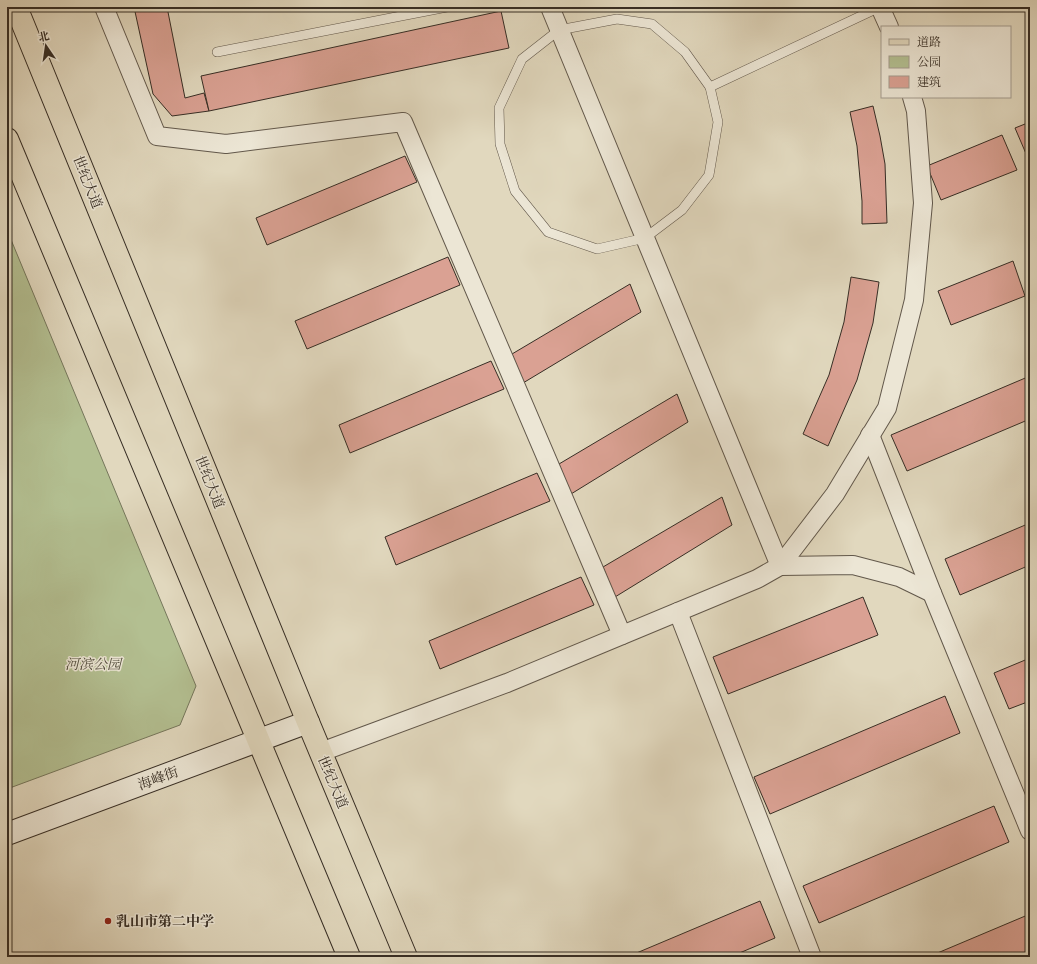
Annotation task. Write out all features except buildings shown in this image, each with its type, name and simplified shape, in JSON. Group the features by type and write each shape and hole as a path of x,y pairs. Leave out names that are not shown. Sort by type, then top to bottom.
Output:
{"main road":[{"name":"世纪大道","path":"16,7 308,722 406,957"},
{"path":"7,139 349,957"}],"street":[{"path":"104,7 157,136 226,144 402,122 622,635"},
{"path":"550,7 780,566"},
{"path":"880,7 889,26"},
{"path":"321,752 507,683 757,579 780,566 836,494 887,408 914,300 923,203 916,111 912,98"},
{"path":"870,435 932,593 1030,831"},
{"path":"780,566 853,565 899,577 932,593"},
{"path":"678,612 812,957"},
{"name":"海峰街","path":"7,834 308,722"}],"lane":[{"path":"217,52 447,7"},
{"path":"710,87 880,7"},
{"path":"617,20 652,24 685,52 710,87 718,122 709,176 682,210 645,238 597,249 548,232 514,191 500,144 499,108 522,59 559,30 617,20"}],"green space":[{"name":"河滨公园","path":"7,230 196,686 180,725 7,789"}],"place":[{"name":"乳山市第二中学","path":"108,921"}]}
